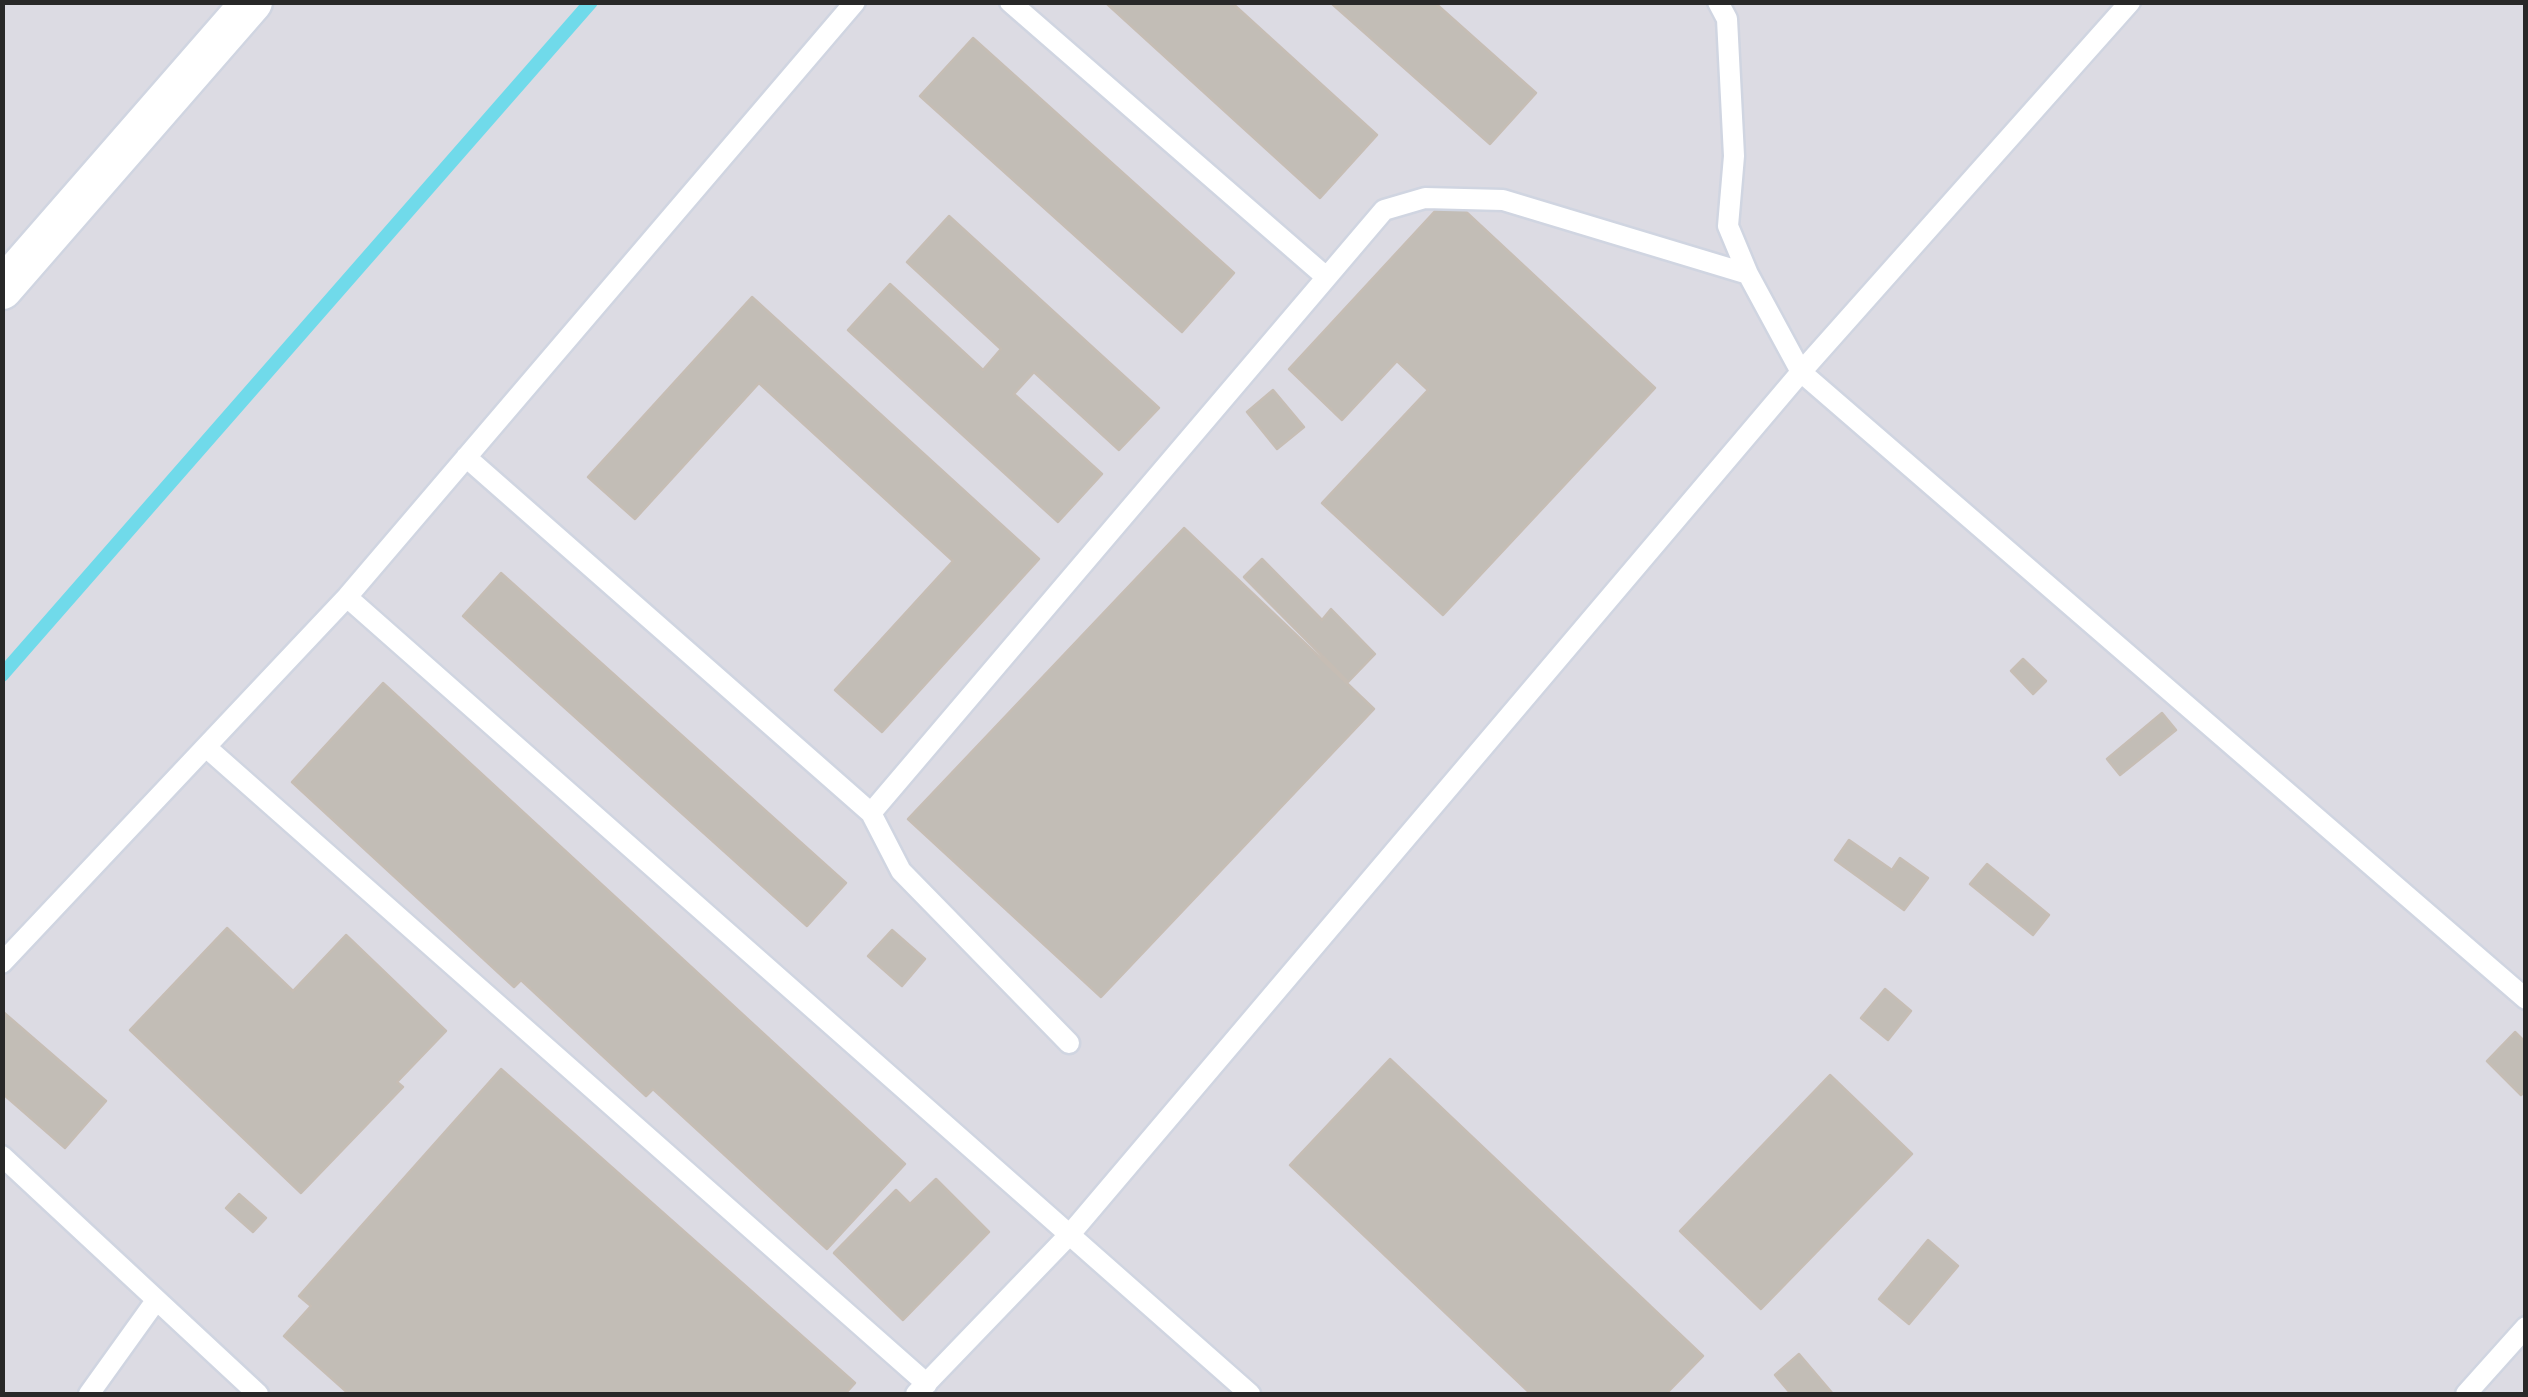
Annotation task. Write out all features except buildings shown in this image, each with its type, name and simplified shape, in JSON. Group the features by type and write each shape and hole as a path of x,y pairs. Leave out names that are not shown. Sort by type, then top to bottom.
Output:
{"street":[{"path":"2,289 252,2"}],"lane":[{"path":"2,963 347,597 855,2"},
{"path":"1010,2 1325,276"},
{"path":"1718,2 1727,19 1734,156 1728,226 1748,274 1802,372 2526,999"},
{"path":"206,747 921,1389 1071,1233 1802,372 2130,2"},
{"path":"871,813 1384,210 1426,198 1503,200 1748,274"},
{"path":"466,458 871,813 901,871 1069,1044"},
{"path":"347,597 1250,1394"},
{"path":"2,1156 154,1302 258,1394"},
{"path":"89,1394 154,1302"},
{"path":"2466,1394 2526,1327"}],"shaded area":[{"path":"3,3 2525,3 2525,1394 3,1394"}],"waterway":[{"path":"2,675 591,2"}]}
